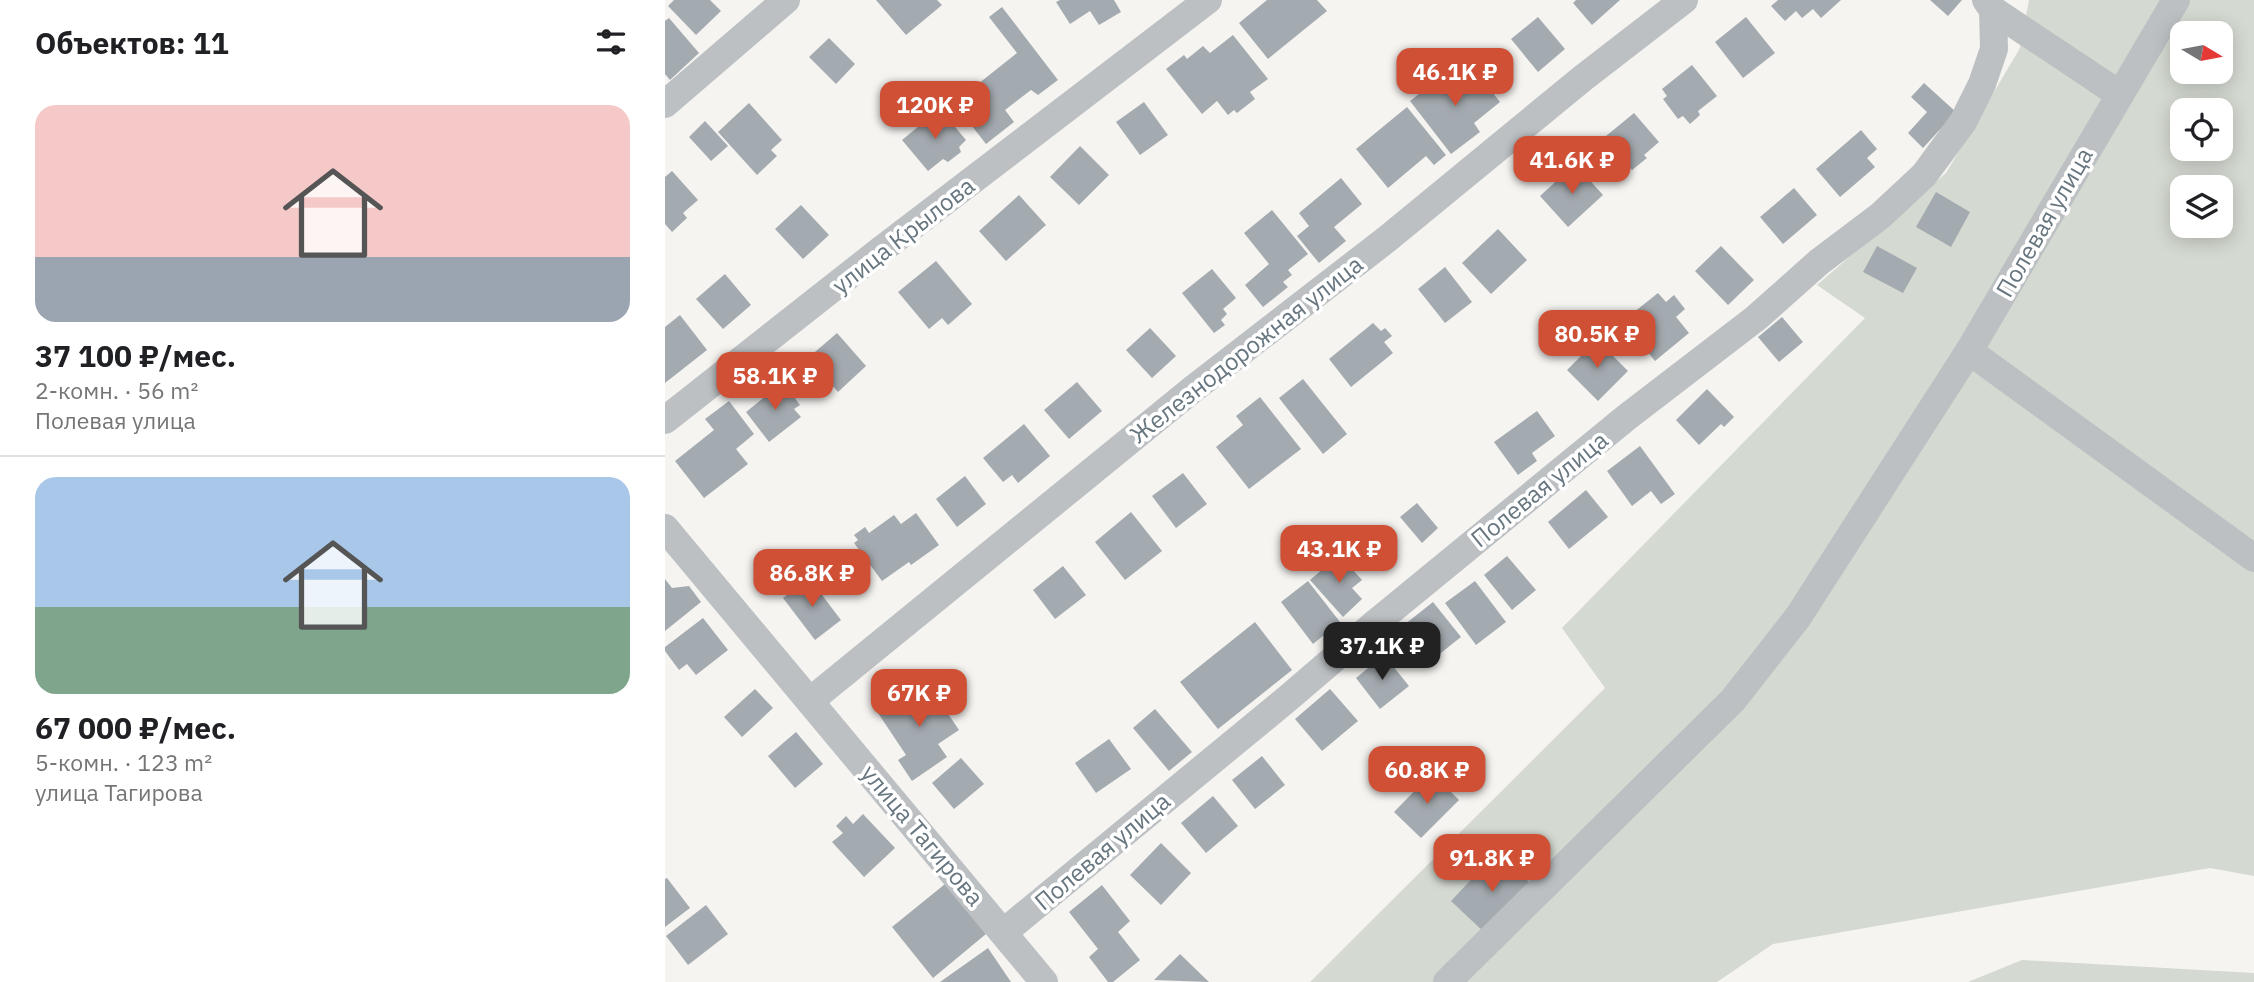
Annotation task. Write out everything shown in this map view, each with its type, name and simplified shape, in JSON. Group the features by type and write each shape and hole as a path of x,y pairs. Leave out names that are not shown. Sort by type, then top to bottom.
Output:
{"street":[{"path":"665,104 786,0"},
{"name":"улица Крылова","path":"665,420 881,250 1208,0"},
{"name":"Железнодорожная улица","path":"810,701 1193,389 1387,239 1684,0"},
{"name":"Полевая улица","path":"1447,982 1733,700 1798,617 1969,351 2176,0"},
{"path":"1989,5 2119,94"},
{"name":"Полевая улица","path":"1004,932 1419,587 1627,417 1756,318 1819,262 1880,216 1924,175 1963,122 1982,84 1993,49 1989,5"},
{"path":"1969,351 2254,558"},
{"name":"улица Тагирова","path":"665,528 1044,982"}],"shaded area":[{"path":"2029,0 2254,0 2254,876 2210,868 1773,944 1717,982 1310,982 1605,688 1562,628 1865,318 1817,285 1946,173 2020,48"},
{"path":"2022,960 2254,973 2254,982 1968,982"}],"building":[{"path":"674,0 710,0 721,11 696,35 668,6"},
{"path":"876,0 937,0 942,5 906,35"},
{"path":"1114,0 1121,12 1099,25 1090,11 1070,24 1056,2"},
{"path":"1267,0 1317,0 1327,11 1268,59 1239,23"},
{"path":"1576,0 1620,0 1592,25 1573,3"},
{"path":"1778,0 1841,0 1821,18 1813,9 1802,18 1796,11 1785,21 1771,6"},
{"path":"1930,0 1962,0 1948,16"},
{"path":"1002,7 1058,80 1038,95 1031,90 1005,110 1014,122 986,144 954,103 1017,53 989,17"},
{"path":"1538,17 1565,49 1538,72 1511,39"},
{"path":"1746,17 1775,53 1743,78 1715,42"},
{"path":"669,18 699,53 670,80 665,74 665,21"},
{"path":"1233,35 1268,79 1250,92 1255,99 1237,113 1234,110 1228,115 1217,101 1202,114 1166,69 1184,55 1187,59 1203,46 1210,53"},
{"path":"829,38 855,64 836,84 809,57"},
{"path":"1692,65 1717,96 1698,111 1700,115 1690,124 1683,116 1678,119 1663,99 1667,96 1662,89"},
{"path":"1474,69 1500,102 1474,123 1480,132 1451,154 1410,101 1447,72 1456,84"},
{"path":"1924,83 1956,112 1923,148 1908,133 1927,112 1911,97"},
{"path":"1144,102 1168,135 1140,155 1116,122"},
{"path":"749,103 782,140 771,150 777,156 757,175 718,132"},
{"path":"1407,107 1446,155 1434,165 1426,156 1388,188 1356,149"},
{"path":"940,109 966,140 959,147 961,152 948,162 943,159 928,171 902,140"},
{"path":"1634,113 1659,142 1644,155 1647,158 1632,170 1622,160 1618,163 1600,141"},
{"path":"705,121 728,146 711,161 689,137"},
{"path":"1861,130 1877,149 1867,158 1875,167 1840,197 1816,169"},
{"path":"1080,146 1109,175 1079,205 1050,177"},
{"path":"1575,164 1603,195 1568,227 1540,196"},
{"path":"672,171 698,200 683,213 687,218 672,232 665,224 665,177"},
{"path":"1341,178 1362,204 1334,227 1346,241 1319,263 1297,236 1309,226 1299,213"},
{"path":"1794,188 1817,215 1783,244 1760,217"},
{"path":"1936,192 1970,212 1951,247 1916,227"},
{"path":"1019,195 1046,225 1006,261 979,231"},
{"path":"801,205 829,235 803,259 775,229"},
{"path":"1272,210 1308,254 1288,270 1292,275 1283,282 1288,287 1263,307 1245,285 1269,264 1244,233"},
{"path":"1498,229 1527,260 1491,294 1462,263"},
{"path":"1721,246 1754,280 1728,305 1695,271"},
{"path":"1877,246 1917,268 1903,293 1863,272"},
{"path":"936,261 972,304 948,325 942,318 929,329 898,292"},
{"path":"1445,267 1472,302 1445,323 1418,289"},
{"path":"1212,269 1236,298 1223,309 1227,314 1221,320 1225,325 1214,333 1182,293"},
{"path":"725,274 751,305 723,329 696,299"},
{"path":"1658,293 1666,302 1674,295 1685,309 1676,317 1689,333 1655,361 1623,321"},
{"path":"680,315 707,350 665,383 665,327"},
{"path":"1782,317 1803,342 1779,362 1758,337"},
{"path":"1373,323 1381,331 1385,328 1392,336 1384,342 1393,353 1351,387 1329,359"},
{"path":"1150,328 1176,356 1152,378 1126,350"},
{"path":"837,333 866,366 838,392 808,358"},
{"path":"1597,340 1628,371 1598,401 1567,370"},
{"path":"1303,379 1347,434 1323,454 1279,398"},
{"path":"783,382 800,405 794,409 801,417 769,442 746,412"},
{"path":"1077,382 1102,411 1069,439 1044,410"},
{"path":"1707,389 1734,417 1724,427 1721,424 1699,445 1676,420"},
{"path":"1260,397 1301,449 1249,489 1216,447 1243,425 1236,416"},
{"path":"729,401 754,434 736,449 748,464 704,498 675,461 714,430 705,419"},
{"path":"1537,411 1555,436 1532,453 1537,461 1518,475 1494,442"},
{"path":"1024,424 1050,456 1018,483 1012,475 1003,482 983,458"},
{"path":"1640,446 1675,494 1661,504 1651,491 1632,506 1607,471"},
{"path":"1183,473 1207,504 1176,528 1152,496"},
{"path":"965,476 986,504 957,527 936,499"},
{"path":"1586,490 1608,517 1569,549 1548,522"},
{"path":"1417,503 1438,528 1422,543 1400,517"},
{"path":"1131,512 1162,551 1125,580 1095,542"},
{"path":"916,513 939,545 882,581 854,543 858,540 854,535 865,527 869,533 894,515 901,524"},
{"path":"1339,555 1362,580 1352,588 1362,599 1343,617 1310,580"},
{"path":"1507,556 1536,590 1512,610 1484,575"},
{"path":"1063,566 1086,595 1055,619 1033,590"},
{"path":"809,578 841,620 815,640 783,598"},
{"path":"665,579 672,588 689,586 701,602 665,631"},
{"path":"1308,581 1340,622 1313,644 1281,602"},
{"path":"1475,581 1506,622 1476,645 1445,603"},
{"path":"1433,602 1461,637 1437,656 1431,649 1412,664 1390,636"},
{"path":"703,618 728,650 696,675 687,664 679,670 665,647"},
{"path":"1255,622 1292,670 1218,729 1180,682"},
{"path":"1384,655 1409,686 1380,709 1356,678"},
{"path":"926,681 959,730 938,744 947,757 912,781 898,760 906,755 878,713"},
{"path":"755,689 773,708 742,737 724,717"},
{"path":"1330,689 1358,721 1322,751 1295,719"},
{"path":"1155,709 1192,752 1169,771 1133,728"},
{"path":"796,732 823,764 795,788 768,756"},
{"path":"1109,739 1131,769 1096,793 1075,763"},
{"path":"1262,756 1285,785 1255,809 1232,780"},
{"path":"961,758 984,784 954,809 932,783"},
{"path":"1432,773 1459,800 1421,838 1394,812"},
{"path":"1213,796 1238,826 1206,853 1181,823"},
{"path":"863,814 895,848 864,877 832,842 843,833 836,826 846,816 853,824"},
{"path":"1161,843 1191,873 1161,905 1130,875"},
{"path":"1497,852 1533,886 1487,935 1451,901"},
{"path":"667,878 690,908 665,927 665,879"},
{"path":"945,884 986,934 933,978 892,927"},
{"path":"1102,885 1130,921 1118,932 1140,960 1113,982 1108,982 1089,957 1098,949 1069,912"},
{"path":"706,905 728,934 688,965 666,936"},
{"path":"988,948 1011,982 940,982"},
{"path":"1180,954 1209,982 1154,980"}]}
